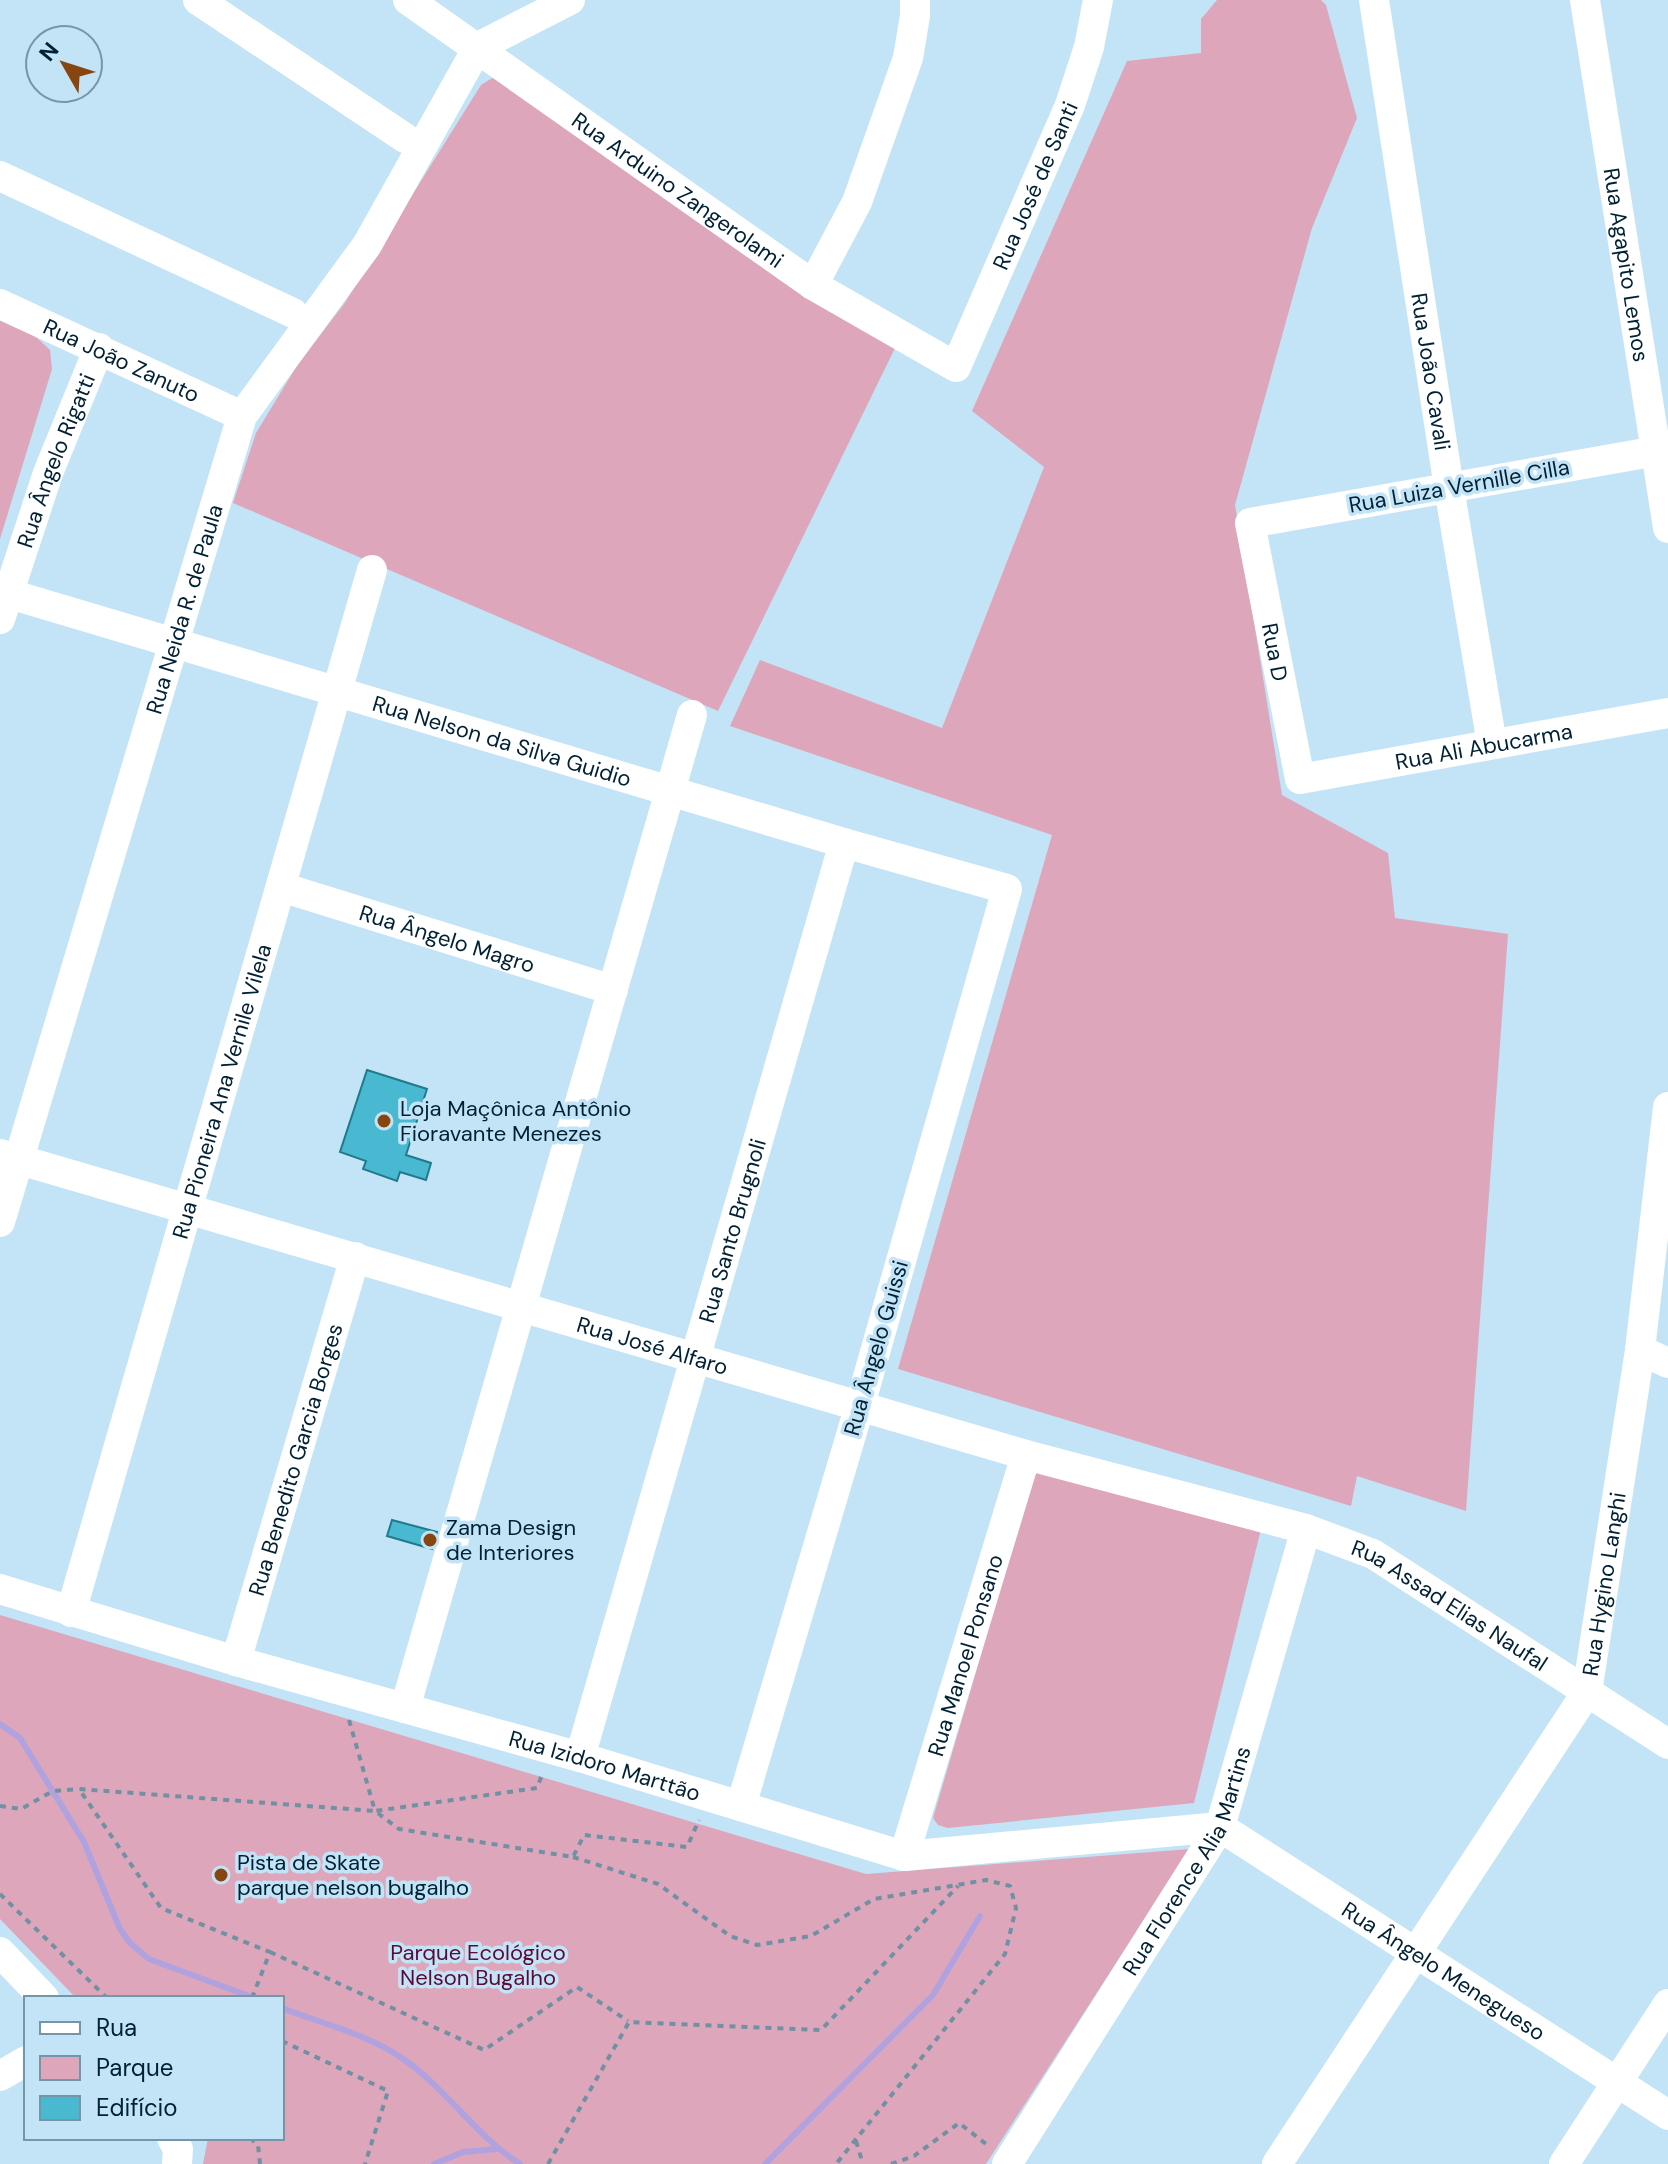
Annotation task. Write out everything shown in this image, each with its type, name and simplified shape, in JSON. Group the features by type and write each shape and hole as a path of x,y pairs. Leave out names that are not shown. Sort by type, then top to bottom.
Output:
{"street":[{"path":"198,0 405,138"},
{"name":"Rua Arduino Zangerolami","path":"408,0 813,285 956,367"},
{"path":"478,47 570,0"},
{"path":"813,285 857,202 908,58 915,0"},
{"name":"Rua José de Santi","path":"956,367 1070,105 1089,47 1098,0"},
{"name":"Rua João Cavali","path":"1374,0 1492,744"},
{"name":"Rua Agapito Lemos","path":"1585,0 1662,450 1668,528"},
{"name":"Rua Neida R. de Paula","path":"0,1222 9,1156 242,416 367,245 478,47"},
{"path":"0,176 293,313"},
{"name":"Rua João Zanuto","path":"0,304 242,416"},
{"name":"Rua Ângelo Rigatti","path":"3,601 48,473 99,348"},
{"name":"Rua Luiza Vernille Cilla","path":"1250,523 1662,450"},
{"name":"Rua D","path":"1250,523 1300,779"},
{"name":"Rua Pioneira Ana Vernile Vilela","path":"71,1612 372,570"},
{"name":"Rua Nelson da Silva Guidio","path":"3,601 172,643 1007,889"},
{"name":"Rua Ali Abucarma","path":"1300,779 1668,713"},
{"path":"405,1708 692,715"},
{"name":"Rua Santo Brugnoli","path":"580,1757 844,843"},
{"name":"Rua Ângelo Magro","path":"281,887 613,990"},
{"name":"Rua Ângelo Guissi","path":"741,1806 860,1405 1007,889"},
{"name":"Rua Hygino Langhi","path":"1277,2164 1587,1692 1640,1350 1668,1107"},
{"name":"Rua José Alfaro","path":"9,1156 1026,1455 1306,1529"},
{"name":"Rua Benedito Garcia Borges","path":"236,1661 355,1257"},
{"path":"1640,1350 1668,1363"},
{"name":"Rua Manoel Ponsano","path":"904,1856 1026,1455"},
{"name":"Rua Assad Elias Naufal","path":"1306,1529 1373,1554 1668,1744"},
{"name":"Rua Florence Alia Martins","path":"1008,2162 1220,1827 1306,1529"},
{"name":"Rua Izidoro Marttão","path":"0,1589 236,1661 580,1757 904,1856 1220,1827"},
{"name":"Rua Ângelo Menegueso","path":"1220,1827 1668,2115"},
{"path":"0,1952 42,1996"},
{"path":"1564,2164 1668,2004"},
{"path":"0,2076 24,2062"},
{"path":"173,2140 178,2149 177,2164"}],"path":[{"path":"340,1690 375,1811 399,1829 573,1857 658,1884 730,1936 757,1945 811,1936 874,1899 986,1880 1010,1886 1016,1908 1005,1954 836,2164"},
{"path":"0,1806 21,1809 53,1791 79,1789 375,1811 537,1788 551,1749"},
{"path":"79,1789 161,1908 270,1952 484,2050 577,1987 629,2022 821,2030 959,1884"},
{"path":"573,1857 584,1835 687,1847 711,1797"},
{"path":"0,1894 105,1996"},
{"path":"253,1996 270,1952"},
{"path":"548,2164 629,2022"},
{"path":"284,2042 388,2091 365,2164"},
{"path":"891,2164 914,2156 959,2123 1008,2162"},
{"path":"252,2140 258,2145 260,2164"},
{"path":"856,2141 863,2164"}],"green space":[{"path":"1217,0 1321,0 1326,5 1357,118 1312,228 1235,505 1282,795 1388,853 1395,918 1508,934 1466,1511 1357,1476 1351,1506 898,1369 1052,835 730,726 760,660 942,728 1044,467 972,411 1127,61 1201,53 1201,19"},
{"path":"494,77 895,348 718,711 233,503 256,433 298,364 344,304 481,85"},
{"path":"0,320 34,335 50,350 52,369 0,539"},
{"path":"1036,1468 1261,1529 1194,1803 948,1828 938,1825 933,1818"},
{"name":"Parque Ecológico Nelson Bugalho","path":"0,1615 866,1874 1190,1849 986,2164 203,2164 208,2140 284,2140 284,1996 74,1996 0,1919"}],"building":[{"name":"Loja Maçônica Antônio Fioravante Menezes","path":"367,1070 427,1089 406,1155 431,1163 426,1180 400,1172 397,1181 363,1169 366,1161 340,1152"},
{"path":"392,1520 437,1532 432,1549 387,1536"}],"waterway":[{"path":"0,1724 20,1738 84,1842 120,1929 130,1943 149,1959 249,1996"},
{"path":"765,2164 933,1995 980,1916"},
{"path":"284,2009 362,2037 406,2061 504,2153 520,2164"},
{"path":"434,2164 463,2152 497,2149"}],"place":[{"name":"Loja Maçônica Antônio Fioravante Menezes","path":"384,1121"},
{"name":"Zama Design de Interiores","path":"430,1540"},
{"name":"Pista de Skate parque nelson bugalho","path":"221,1875"}]}
